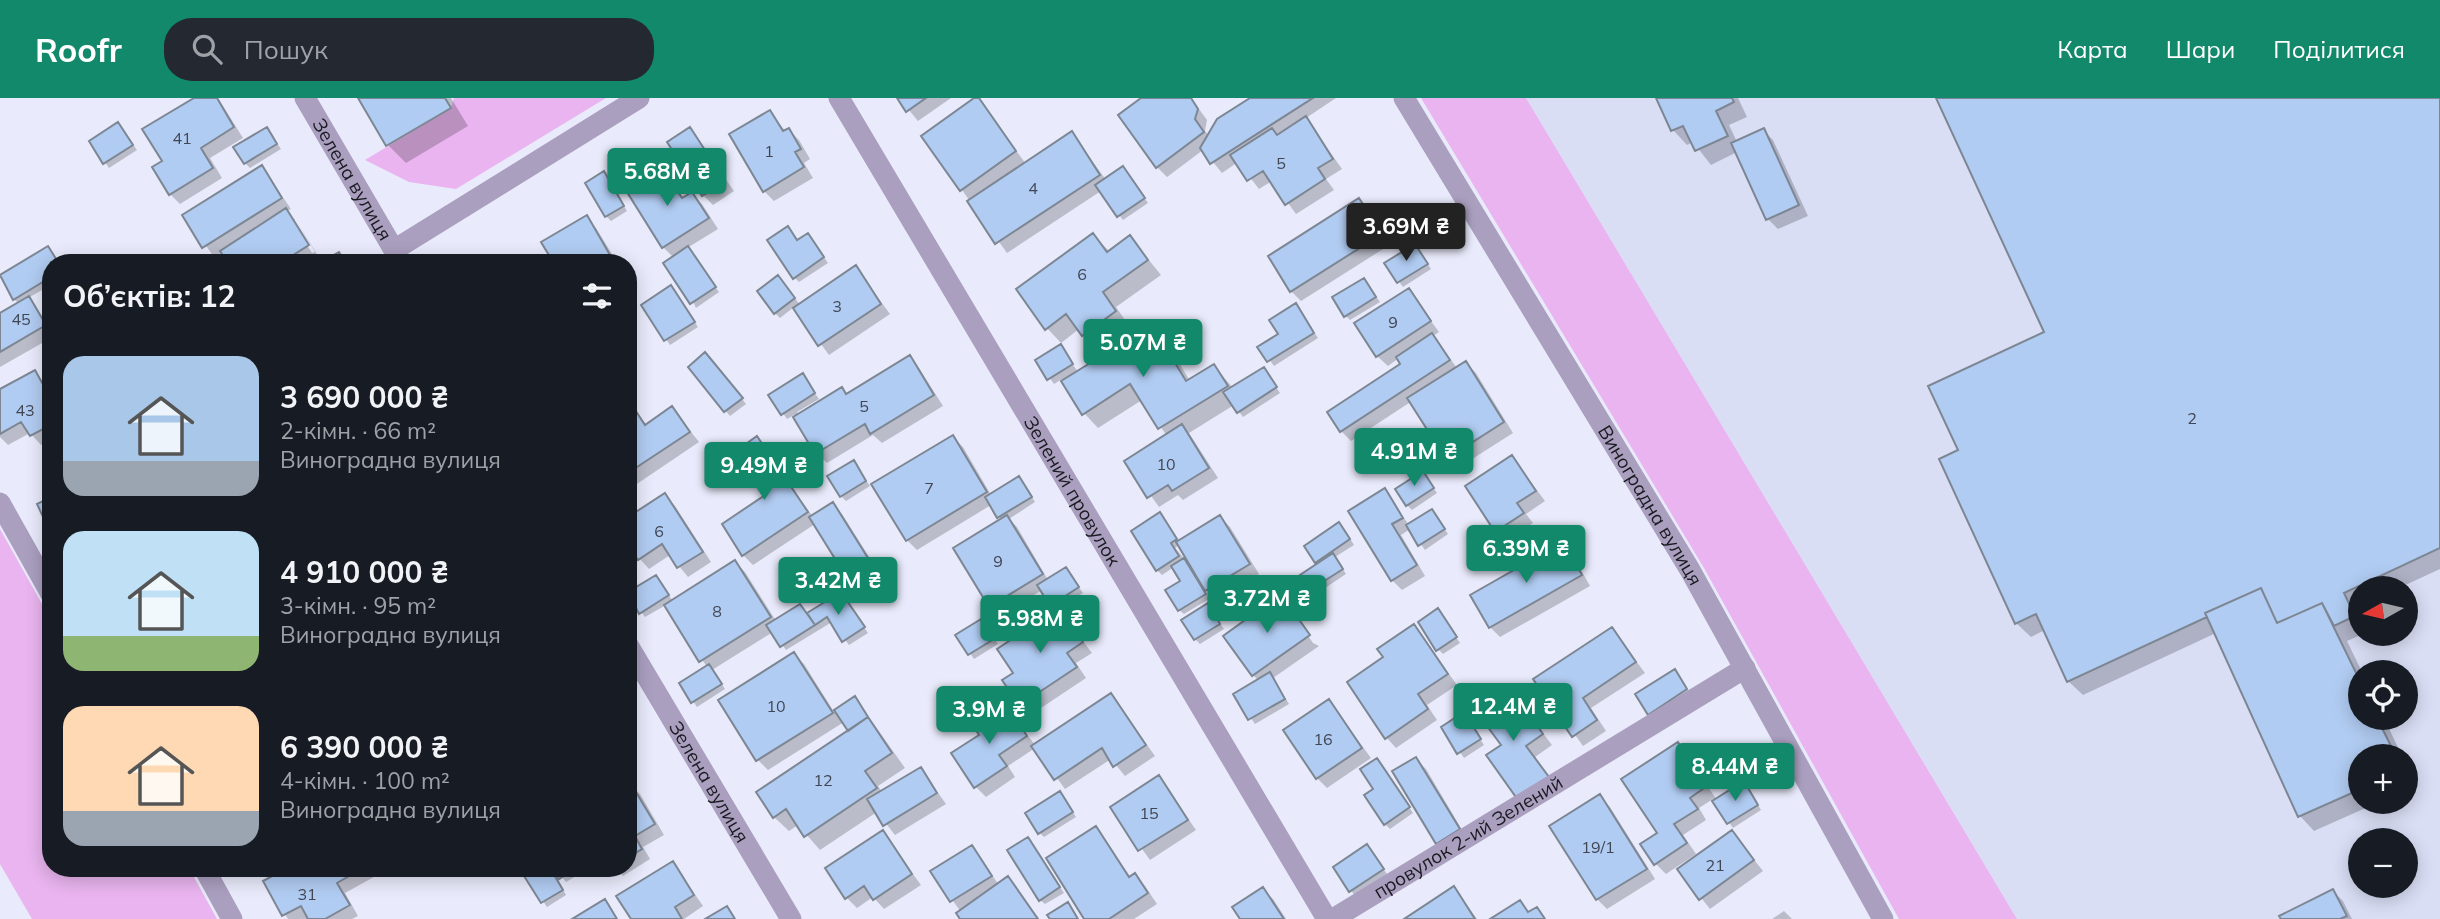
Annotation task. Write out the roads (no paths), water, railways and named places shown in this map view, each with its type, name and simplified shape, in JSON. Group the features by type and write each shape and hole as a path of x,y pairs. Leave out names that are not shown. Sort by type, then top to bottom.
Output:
{"street":[{"name":"Зелена вулиця","path":"305,98 397,254"},
{"path":"401,254 639,98"},
{"name":"Зелений провулок","path":"839,98 1327,919"},
{"name":"Виноградна вулиця","path":"1404,98 1683,559 1883,919"},
{"path":"0,503 42,578"},
{"name":"Зелена вулиця","path":"637,660 791,919"},
{"name":"провулок 2-ий Зелений","path":"1333,919 1745,668"},
{"path":"209,877 232,919"}]}
